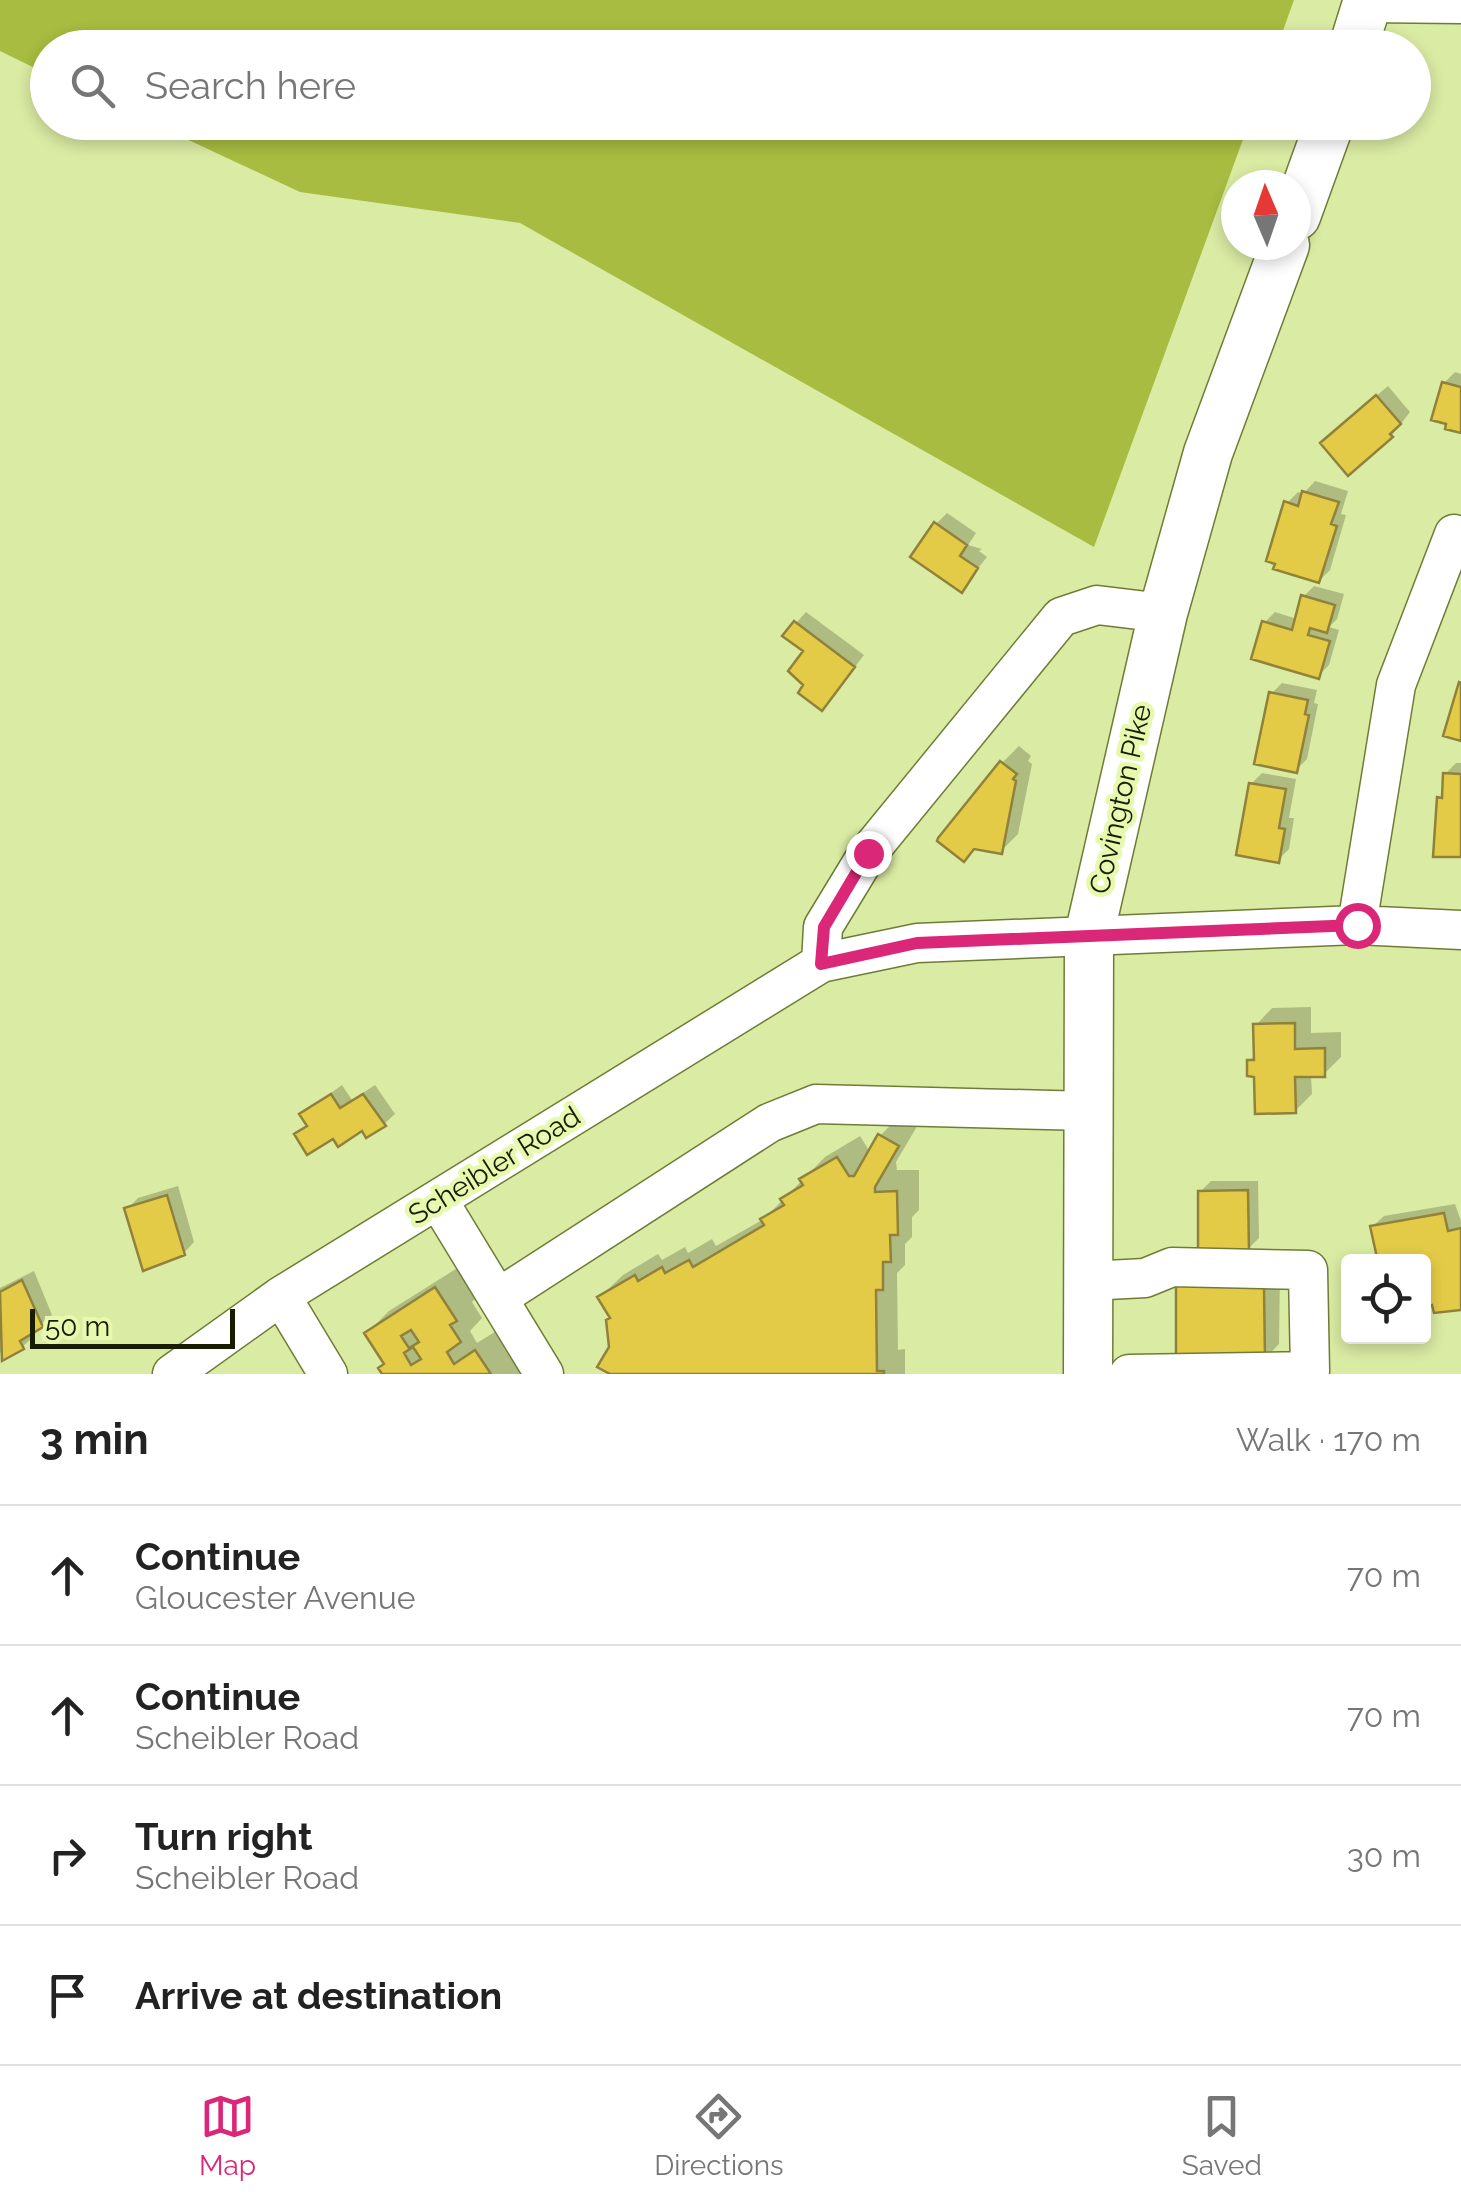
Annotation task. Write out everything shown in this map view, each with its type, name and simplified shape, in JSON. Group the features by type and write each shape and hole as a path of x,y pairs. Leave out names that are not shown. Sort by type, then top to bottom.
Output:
{"main road":[{"path":"1311,175 1323,140"},
{"name":"Covington Pike","path":"1088,1374 1089,936 1163,614 1208,453 1279,260"}],"street":[{"path":"1362,17 1461,4"},
{"path":"1357,925 1396,685 1454,534"},
{"path":"821,964 824,927 868,853 1060,617 1097,605 1163,614"},
{"name":"Scheibler Road","path":"172,1374 281,1296 821,964 917,943 1357,925 1461,930"},
{"path":"498,1298 769,1122 816,1104 1089,1112"},
{"path":"438,1200 544,1374"},
{"path":"1088,1281 1145,1278 1172,1267 1308,1270 1310,1372 1129,1374"},
{"path":"281,1296 328,1374"}],"green space":[{"path":"0,0 1294,0 1283,30 30,30 30,66 0,51"},
{"path":"188,140 1243,140 1232,170 1221,170 1221,200 1094,547 520,223 300,192"}],"building":[{"path":"1442,382 1461,387 1461,433 1431,420"},
{"path":"1376,395 1401,424 1390,434 1393,437 1348,476 1320,443"},
{"path":"1302,491 1339,502 1331,524 1337,526 1319,583 1273,569 1275,564 1266,561 1284,501 1298,506"},
{"path":"934,522 967,545 960,556 978,568 962,593 910,557"},
{"path":"1301,595 1335,605 1327,633 1310,628 1308,635 1330,641 1319,679 1251,659 1262,621 1292,630"},
{"path":"794,621 855,667 822,711 798,693 803,685 788,671 803,651 782,636"},
{"path":"1461,683 1461,741 1443,736"},
{"path":"1269,692 1308,700 1305,714 1309,715 1297,773 1254,764"},
{"path":"1000,761 1017,774 1013,779 1016,781 1002,854 974,849 964,862 938,838"},
{"path":"1443,773 1461,774 1461,857 1433,857 1437,797 1442,798"},
{"path":"1249,783 1286,789 1279,828 1285,829 1279,863 1236,855"},
{"path":"1295,1023 1295,1049 1325,1048 1325,1077 1295,1077 1296,1113 1255,1114 1254,1077 1247,1076 1247,1060 1254,1060 1253,1024"},
{"path":"331,1094 340,1108 363,1094 386,1126 366,1138 362,1131 338,1147 333,1139 307,1155 294,1134 307,1126 299,1114"},
{"path":"878,1134 899,1146 875,1187 875,1192 897,1191 898,1235 890,1235 891,1262 883,1262 883,1290 876,1290 877,1371 884,1374 610,1374 597,1367 609,1347 606,1320 610,1318 597,1297 635,1275 638,1281 662,1267 665,1273 689,1260 693,1267 764,1225 760,1219 784,1205 780,1199 803,1185 799,1179 837,1157 849,1176 854,1176"},
{"path":"1248,1190 1249,1252 1198,1252 1198,1191"},
{"path":"167,1195 185,1255 143,1271 124,1208"},
{"path":"1444,1213 1448,1231 1461,1228 1461,1310 1434,1313 1431,1254 1376,1254 1370,1226"},
{"path":"22,1280 43,1327 20,1341 24,1349 2,1361 0,1292"},
{"path":"1176,1284 1264,1288 1265,1359 1176,1355"},
{"path":"435,1287 457,1321 450,1325 461,1342 447,1352 454,1364 475,1350 491,1374 382,1374 378,1368 384,1364 364,1333","holes":["411,1330 419,1342 409,1348 401,1336","413,1347 421,1359 411,1365 404,1353"]}],"route":[{"path":"868,853 824,927 821,964 917,943 1357,925"}]}
